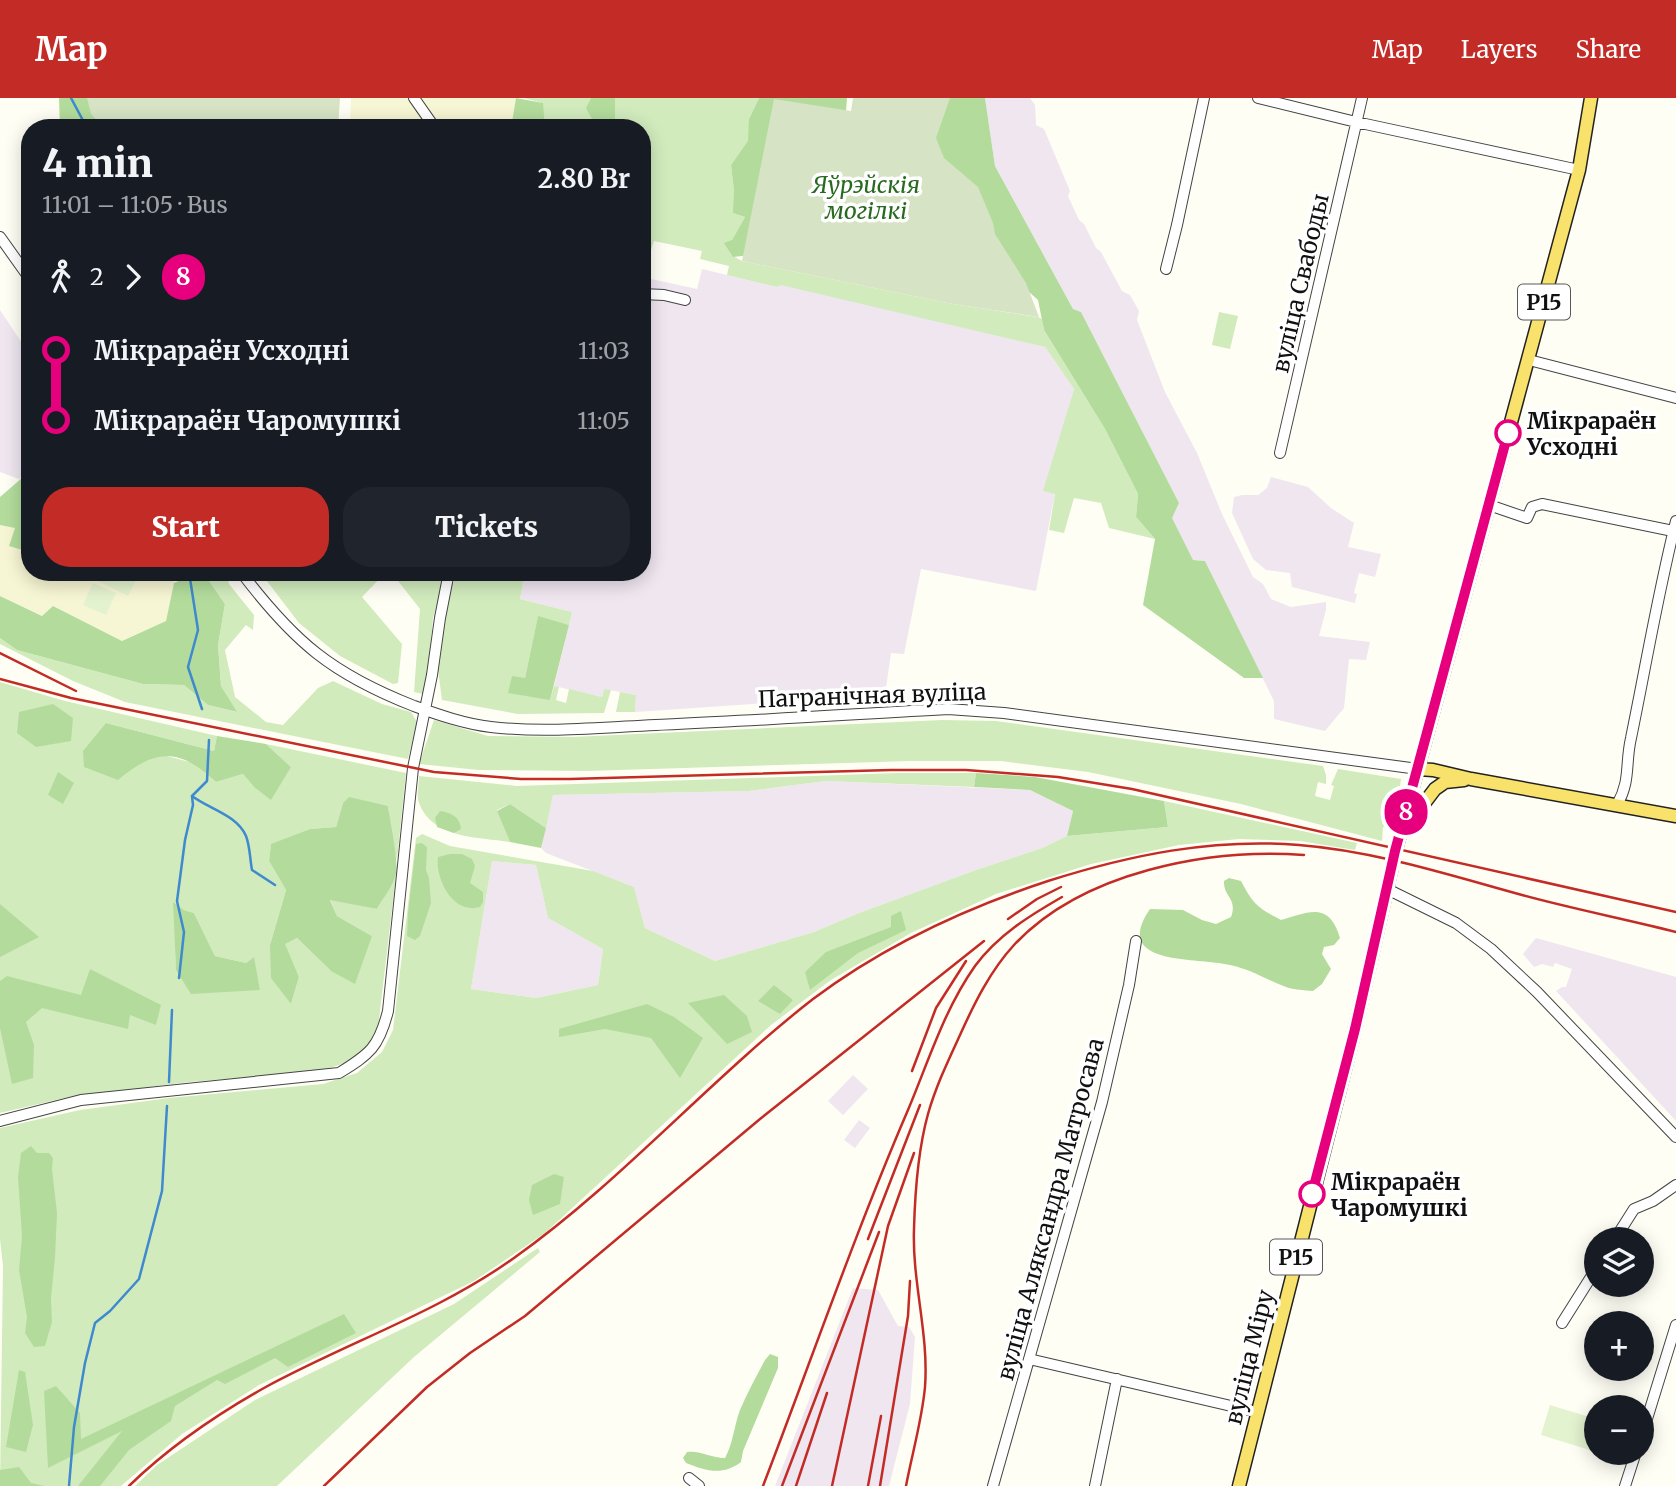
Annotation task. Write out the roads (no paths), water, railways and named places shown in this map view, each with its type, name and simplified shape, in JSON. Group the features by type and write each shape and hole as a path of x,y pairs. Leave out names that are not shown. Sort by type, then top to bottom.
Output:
{"main road":[{"name":"Р15","path":"1471,779 1445,782 1436,789 1396,847 1579,170 1591,98"},
{"name":"Пагранічная вуліца","path":"1418,769 1433,769 1471,779 1676,816"},
{"name":"вуліца Міру","path":"1239,1486 1355,1029 1391,870"}],"street":[{"path":"414,98 429,119"},
{"path":"1166,269 1204,98"},
{"path":"1258,98 1579,170"},
{"name":"вуліца Свабоды","path":"1280,453 1362,98"},
{"path":"0,237 21,266"},
{"path":"651,294 685,300"},
{"path":"1529,359 1676,398"},
{"path":"1489,505 1527,518 1532,507 1542,503 1675,526 1662,575 1628,751 1626,788 1617,805"},
{"name":"Пагранічная вуліца","path":"248,581 270,611 300,641 335,669 377,692 425,710 454,720 490,727 519,729 633,726 948,709 1004,713 1418,769"},
{"path":"0,1121 81,1100 339,1073 368,1055 383,1032 388,1012 413,768 447,581"},
{"path":"1387,889 1456,923 1491,949 1537,992 1676,1137"},
{"name":"вуліца Аляксандра Матросава","path":"993,1486 1102,1102 1129,985 1136,941"},
{"path":"1623,1227 1634,1209 1653,1201 1676,1185"},
{"path":"1562,1323 1584,1288"},
{"path":"1654,1396 1676,1325"},
{"path":"1029,1359 1257,1412"},
{"path":"1095,1486 1117,1379"},
{"path":"1625,1486 1632,1465"},
{"path":"689,1478 699,1486"}],"waterway":[{"path":"71,98 82,119"},
{"path":"190,581 198,630 188,667 202,709"},
{"path":"179,978 184,932 177,901 185,840 193,805 192,796 207,781 209,740"},
{"path":"192,796 222,813 242,829 247,840 252,870 275,885"},
{"path":"169,1082 172,1010"},
{"path":"69,1486 74,1427 95,1323 110,1311 139,1279 162,1191 167,1106"}],"tunnel":[{"path":"1391,870 1394,857"}],"railway":[{"path":"0,653 76,691"},
{"path":"0,679 71,698 434,772 521,779 891,770 966,770 1058,777 1132,789 1676,912"},
{"path":"129,1486 176,1445 246,1398 485,1278 591,1197 737,1063 813,999 897,945 955,916 1016,892 1141,856 1203,846 1267,843 1327,848 1384,858 1541,900 1676,932"},
{"path":"906,1486 919,1424 926,1367 914,1249 916,1185 922,1142 928,1114 942,1074 990,977 1014,945 1042,920 1074,899 1110,883 1148,870 1188,861 1228,856 1304,855"},
{"path":"1008,919 1037,899 1061,887"},
{"path":"763,1486 870,1203 954,1000 975,966 994,945 1026,919 1062,897"},
{"path":"324,1486 427,1387 470,1353 525,1316 760,1119 984,941"},
{"path":"912,1071 936,1008 966,961"},
{"path":"868,1239 920,1105"},
{"path":"832,1486 888,1226 914,1153"},
{"path":"782,1486 879,1232"},
{"path":"880,1486 908,1316 910,1281"},
{"path":"796,1486 827,1393"},
{"path":"868,1486 881,1416"}],"place":[{"name":"Мікрараён Усходні","path":"1508,433"},
{"name":"Мікрараён Чаромушкі","path":"1312,1194"}],"park label":[{"name":"Яўрэйскія могілкі","path":"866,197"}]}
